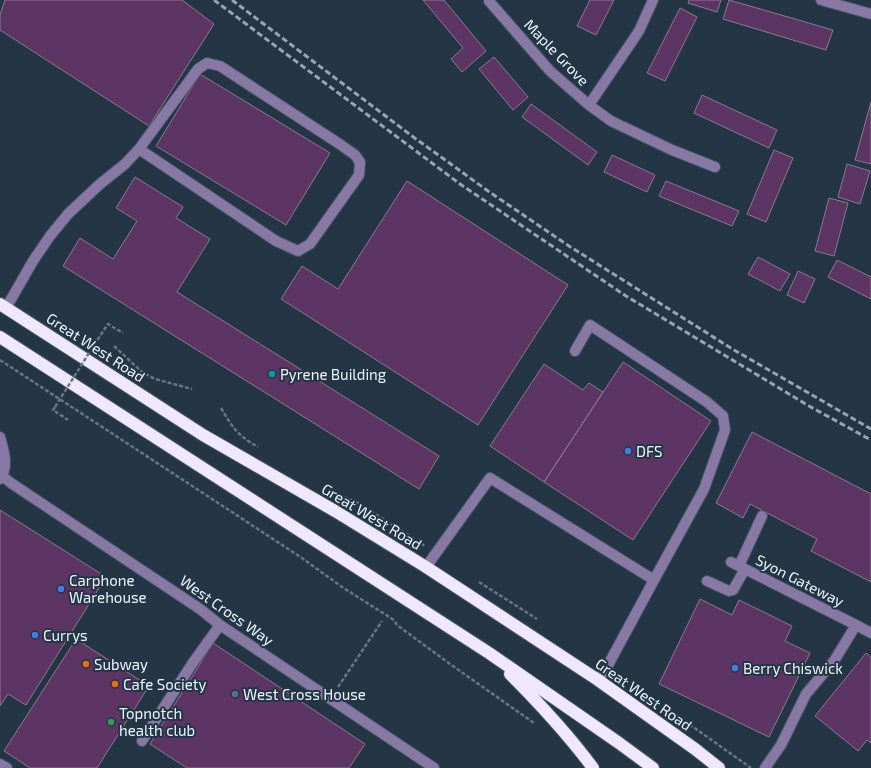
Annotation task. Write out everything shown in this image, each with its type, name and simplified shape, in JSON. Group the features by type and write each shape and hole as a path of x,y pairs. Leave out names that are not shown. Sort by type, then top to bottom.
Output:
{"highway":[{"name":"Great West Road","path":"3,306 209,438 335,511 426,567 598,680 720,768"},
{"path":"0,337 489,653 620,743 653,768"},
{"path":"489,653 549,713 593,768"},
{"path":"695,749 704,758 709,768"}],"street":[{"name":"Maple Grove","path":"589,106 639,31 652,0"},
{"path":"820,0 871,14"},
{"name":"Maple Grove","path":"489,1 550,71 589,106 611,121 672,150 715,167"},
{"path":"3,306 50,236 68,214 100,184 125,164 139,149 198,69 207,63 220,66 227,70 341,145 355,155 360,162 358,175 310,244 298,251 276,241 139,149"},
{"path":"574,351 590,325 707,402 723,416 726,430 704,489 607,667 598,680"},
{"path":"0,437 5,467 1,476"},
{"name":"West Cross Way","path":"1,476 434,768"},
{"path":"426,567 490,478 654,580"},
{"path":"707,581 729,591 733,590 738,566 762,516"},
{"name":"Syon Gateway","path":"738,566 871,633"},
{"path":"142,742 192,664 220,625"},
{"path":"765,768 781,745 806,694 834,661 856,625"},
{"path":"0,764 7,768"}],"path":[{"path":"68,420 53,410 108,324 123,333"},
{"name":"Great West Road","path":"114,346 142,372 155,379 192,388"},
{"path":"0,360 394,620 396,625 444,660 518,710 535,724"},
{"path":"221,408 232,426 239,434 262,449"},
{"name":"Great West Road","path":"338,495 358,502"},
{"path":"344,678 382,621"}],"building":[{"path":"5,0 182,0 214,24 149,126 0,30 0,15"},
{"path":"423,0 444,0 486,51 462,72 451,59 463,48"},
{"path":"590,0 614,0 596,35 577,26"},
{"path":"689,0 721,0 717,12 688,3"},
{"path":"729,0 833,30 826,50 723,19"},
{"path":"680,8 697,17 665,81 647,73"},
{"path":"494,57 528,97 513,110 479,69"},
{"path":"200,74 330,153 286,225 156,146"},
{"path":"702,95 777,130 769,148 694,113"},
{"path":"871,102 871,164 855,160"},
{"path":"531,104 597,152 588,165 522,117"},
{"path":"774,150 793,158 766,222 747,214"},
{"path":"612,155 655,175 647,192 604,172"},
{"path":"847,164 870,171 860,204 838,197"},
{"name":"Pyrene Building","path":"135,177 183,207 176,218 210,239 177,292 439,456 419,489 63,266 80,238 113,259 137,221 116,208"},
{"path":"407,181 568,285 478,425 281,299 302,266 338,289"},
{"path":"666,181 739,211 732,226 659,196"},
{"path":"829,198 848,203 834,256 815,251"},
{"path":"758,257 790,274 780,291 748,274"},
{"path":"837,260 871,277 871,299 828,277"},
{"path":"798,271 815,279 804,303 787,295"},
{"name":"DFS","path":"623,362 711,421 633,540 544,482"},
{"path":"544,364 583,390 589,383 603,392 544,482 490,446"},
{"path":"752,432 871,494 871,582 811,551 817,539 750,504 743,518 716,503"},
{"name":"Currys","path":"0,510 106,577 26,705 8,694 0,706"},
{"name":"Berry Chiswick","path":"700,599 732,615 739,600 792,626 785,641 810,653 769,737 659,684"},
{"path":"76,639 149,686 97,768 30,768 4,751"},
{"name":"West Cross House","path":"213,643 365,744 349,768 187,768 150,744"},
{"path":"866,653 871,657 871,743 867,740 858,751 815,716"}],"railway":[{"path":"214,0 460,184 626,296 809,406 871,440"},
{"path":"232,0 412,136 488,191 569,246 734,350 871,429"}],"place":[{"name":"Pyrene Building","path":"272,374"},
{"name":"DFS","path":"628,451"},
{"name":"Carphone Warehouse","path":"61,589"},
{"name":"Currys","path":"35,635"},
{"name":"Subway","path":"86,664"},
{"name":"Berry Chiswick","path":"735,668"},
{"name":"Cafe Society","path":"115,684"},
{"name":"West Cross House","path":"235,694"},
{"name":"Topnotch health club","path":"111,722"}]}
